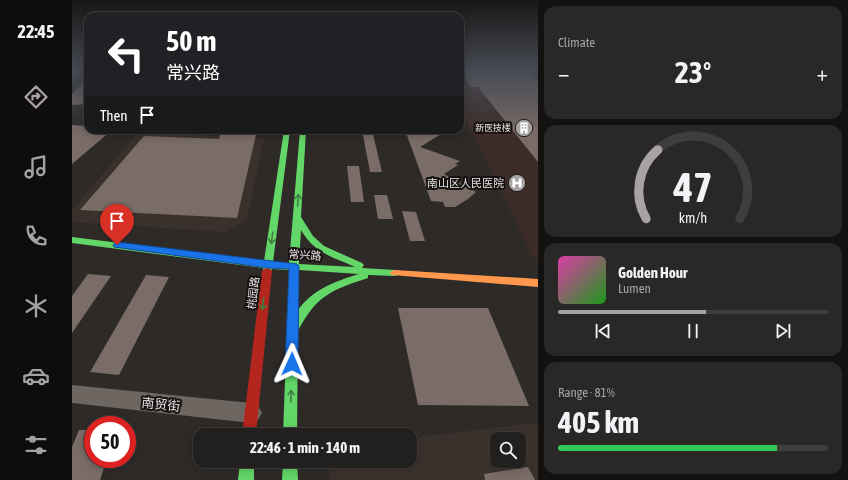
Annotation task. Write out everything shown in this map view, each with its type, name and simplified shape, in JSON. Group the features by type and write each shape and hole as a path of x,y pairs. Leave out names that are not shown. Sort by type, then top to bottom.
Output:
{"main road":[{"name":"桃园路","path":"250,428 268,265 286,134"},
{"path":"290,428 294,266 304,134"},
{"path":"297,217 310,238 321,248 336,256 376,272"},
{"name":"常兴路","path":"72,240 268,265 538,283"},
{"path":"292,335 299,316 304,308 319,294 336,285 376,272"},
{"path":"246,480 247,468"},
{"path":"290,468 290,480"}],"street":[{"name":"南贸街","path":"72,394 251,413"}],"shaded area":[{"name":"南山区人民医院","path":"464,91 538,91 538,258 533,257 464,117"},
{"path":"142,134 169,134 264,138 247,220 224,232 72,222 72,210 135,136"},
{"path":"535,423 538,427 538,480 330,480 329,468 417,468 417,437"}],"building":[{"path":"75,91 84,91 84,104 72,105 72,94"},
{"name":"新医技楼","path":"482,91 538,91 538,162"},
{"path":"72,125 84,126 84,134 107,134 72,164"},
{"path":"221,134 256,134 237,218 80,210 144,136 219,139"},
{"path":"363,134 373,134 382,172 370,172"},
{"path":"406,134 441,134 420,147 460,161 455,164 458,165 444,174 476,192 455,207 445,207 443,202 431,201"},
{"path":"347,166 359,166 364,202 351,202"},
{"path":"374,195 387,195 393,219 378,219"},
{"path":"402,211 416,212 425,241 410,241"},
{"path":"88,274 111,276 72,333 72,296"},
{"path":"146,275 169,277 119,375 90,372"},
{"path":"398,308 488,308 529,406 418,405"},
{"path":"79,430 84,430 84,468 104,468 100,480 72,480 72,447"},
{"path":"528,467 535,480 485,480 484,474"}],"traffic: fast":[{"path":"267,271 286,134"},
{"path":"290,428 294,267 303,134"},
{"path":"297,217 310,238 321,248 359,265"},
{"path":"72,240 268,265 395,273"},
{"path":"294,328 306,307 322,293 331,288 364,276"},
{"path":"246,480 247,468"},
{"path":"290,468 290,480"}],"traffic: slow":[{"path":"395,273 538,283"}],"traffic: jam":[{"path":"250,428 267,271"}],"place":[{"name":"新医技楼","path":"524,128"},
{"name":"南山区人民医院","path":"517,183"}],"route":[{"path":"117,245 268,265 294,266 292,364"}]}
